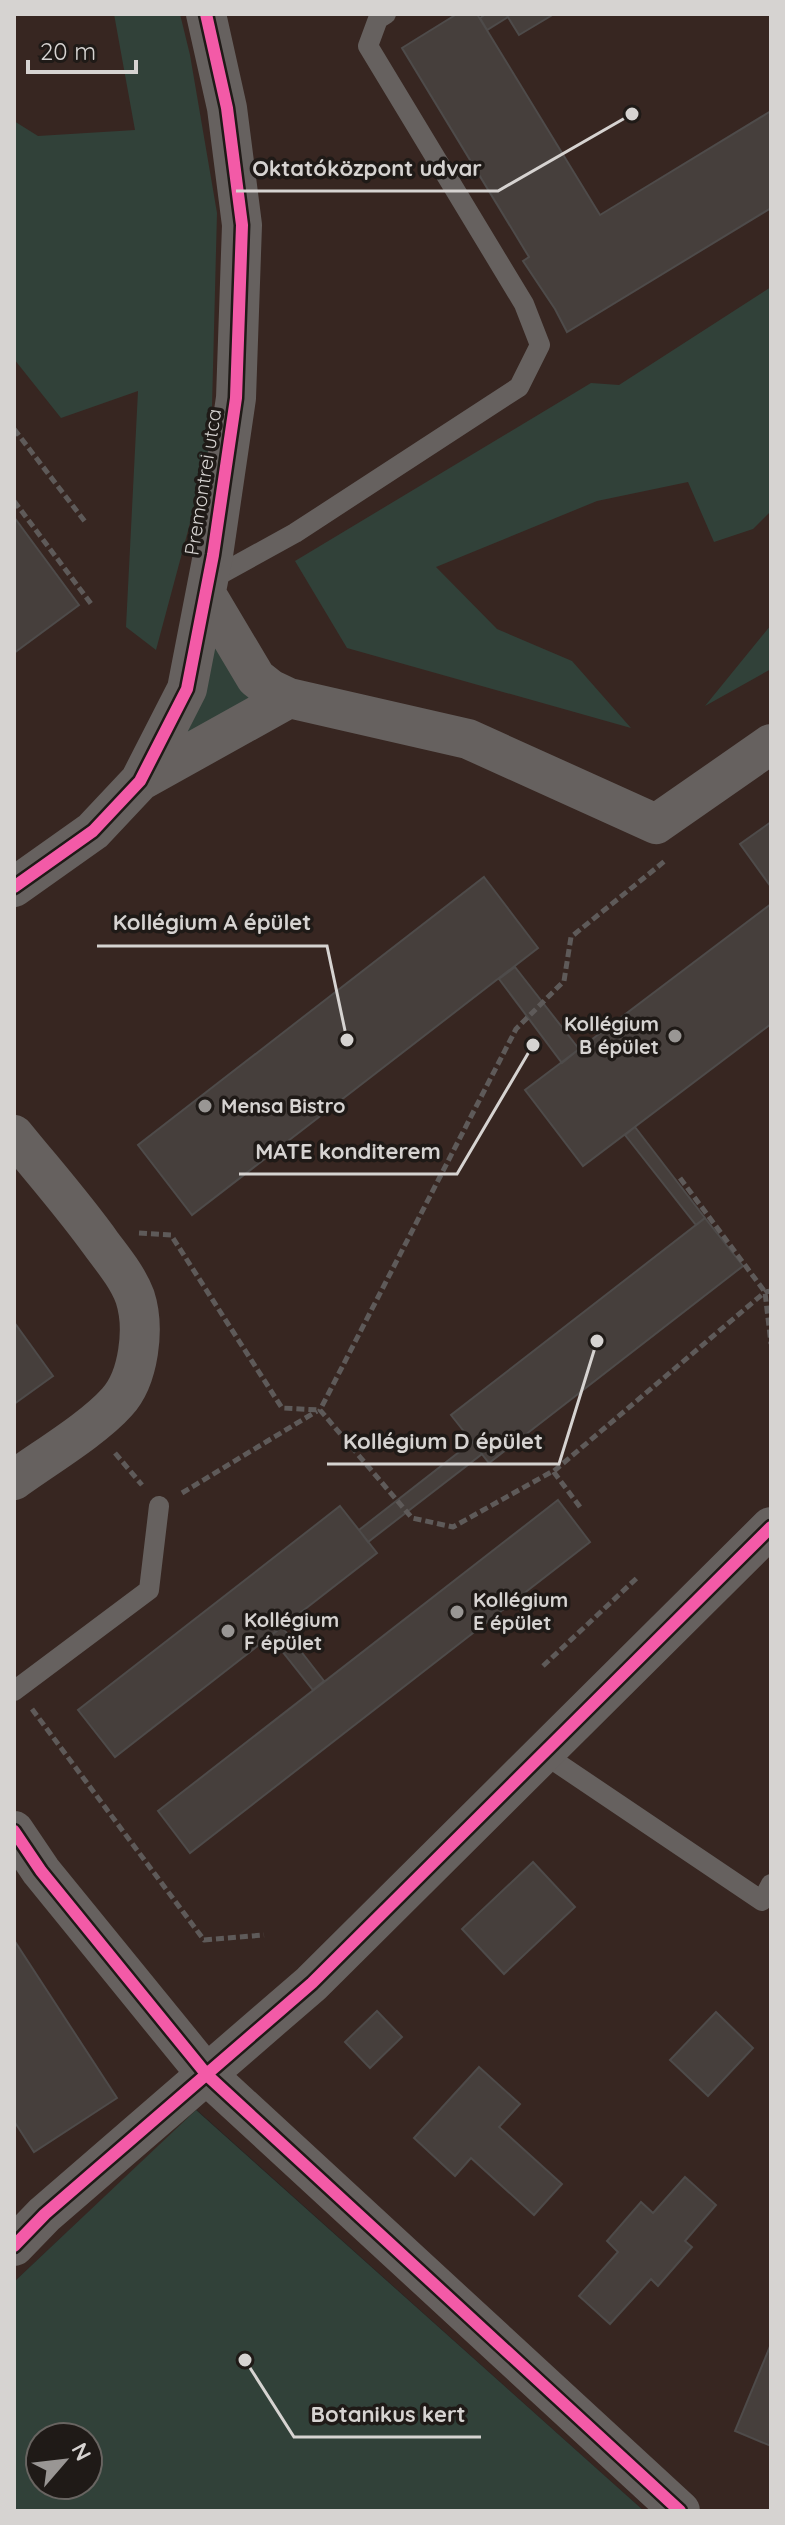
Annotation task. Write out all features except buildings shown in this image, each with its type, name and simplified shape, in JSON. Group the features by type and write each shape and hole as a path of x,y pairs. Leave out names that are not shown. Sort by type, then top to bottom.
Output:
{"street":[{"name":"Premontrei utca","path":"14,887 93,831 140,781 187,689 207,588 236,398 242,225 227,108 206,14"},
{"path":"207,588 256,678 270,689 289,698 468,739 656,824 771,744"},
{"path":"140,781 289,698"},
{"path":"14,1135 122,1272 135,1297 140,1323 139,1349 132,1374 118,1401 14,1480"},
{"path":"14,2246 45,2214 312,1983 771,1527"},
{"path":"14,1831 28,1880 207,2075 680,2511"}],"lane":[{"path":"207,588 519,387 540,345 524,304 368,46 378,19 386,14"},
{"path":"16,1690 149,1590 159,1506"},
{"path":"544,1754 762,1901 771,1884"}],"path":[{"path":"14,429 86,523"},
{"path":"14,501 92,605"},
{"path":"91,1424 159,1506 320,1410 516,1029 564,981 571,937 666,861 656,824"},
{"path":"680,1178 768,1292 771,1344"},
{"path":"92,1231 171,1235 282,1408 320,1410 412,1518 453,1527 553,1471 768,1292"},
{"path":"553,1471 580,1507"},
{"path":"543,1666 639,1576"},
{"path":"16,1690 204,1940 264,1935"}],"shaded area":[{"path":"14,14 771,14 771,2511 644,2511 197,2110 14,2282"}],"green space":[{"path":"114,14 180,14 217,213 211,445 156,650 126,627 138,391 61,418 14,359 14,121 38,136 135,130"},
{"path":"771,287 771,511 753,529 714,542 688,482 597,501 436,567 497,629 572,661 631,728 347,648 295,561 591,383 619,385"},
{"path":"206,594 270,689 140,781"},
{"path":"771,625 771,669 705,706"},
{"path":"196,2110 644,2511 14,2511 14,2282"}],"cycle path":[{"path":"14,887 93,831 140,781 187,689 213,555 236,398 242,225 227,108 206,14"},
{"path":"14,2246 45,2214 312,1983 771,1527"},
{"path":"14,1831 41,1871 207,2075 680,2511"}],"place":[{"name":"Oktatóközpont udvar","path":"632,114"},
{"name":"Kollégium B épület","path":"675,1036"},
{"name":"Kollégium A épület","path":"347,1040"},
{"name":"MATE konditerem","path":"533,1045"},
{"name":"Mensa Bistro","path":"205,1106"},
{"name":"Kollégium D épület","path":"597,1341"},
{"name":"Kollégium E épület","path":"457,1612"},
{"name":"Kollégium F épület","path":"228,1631"},
{"name":"Botanikus kert","path":"245,2360"}]}
